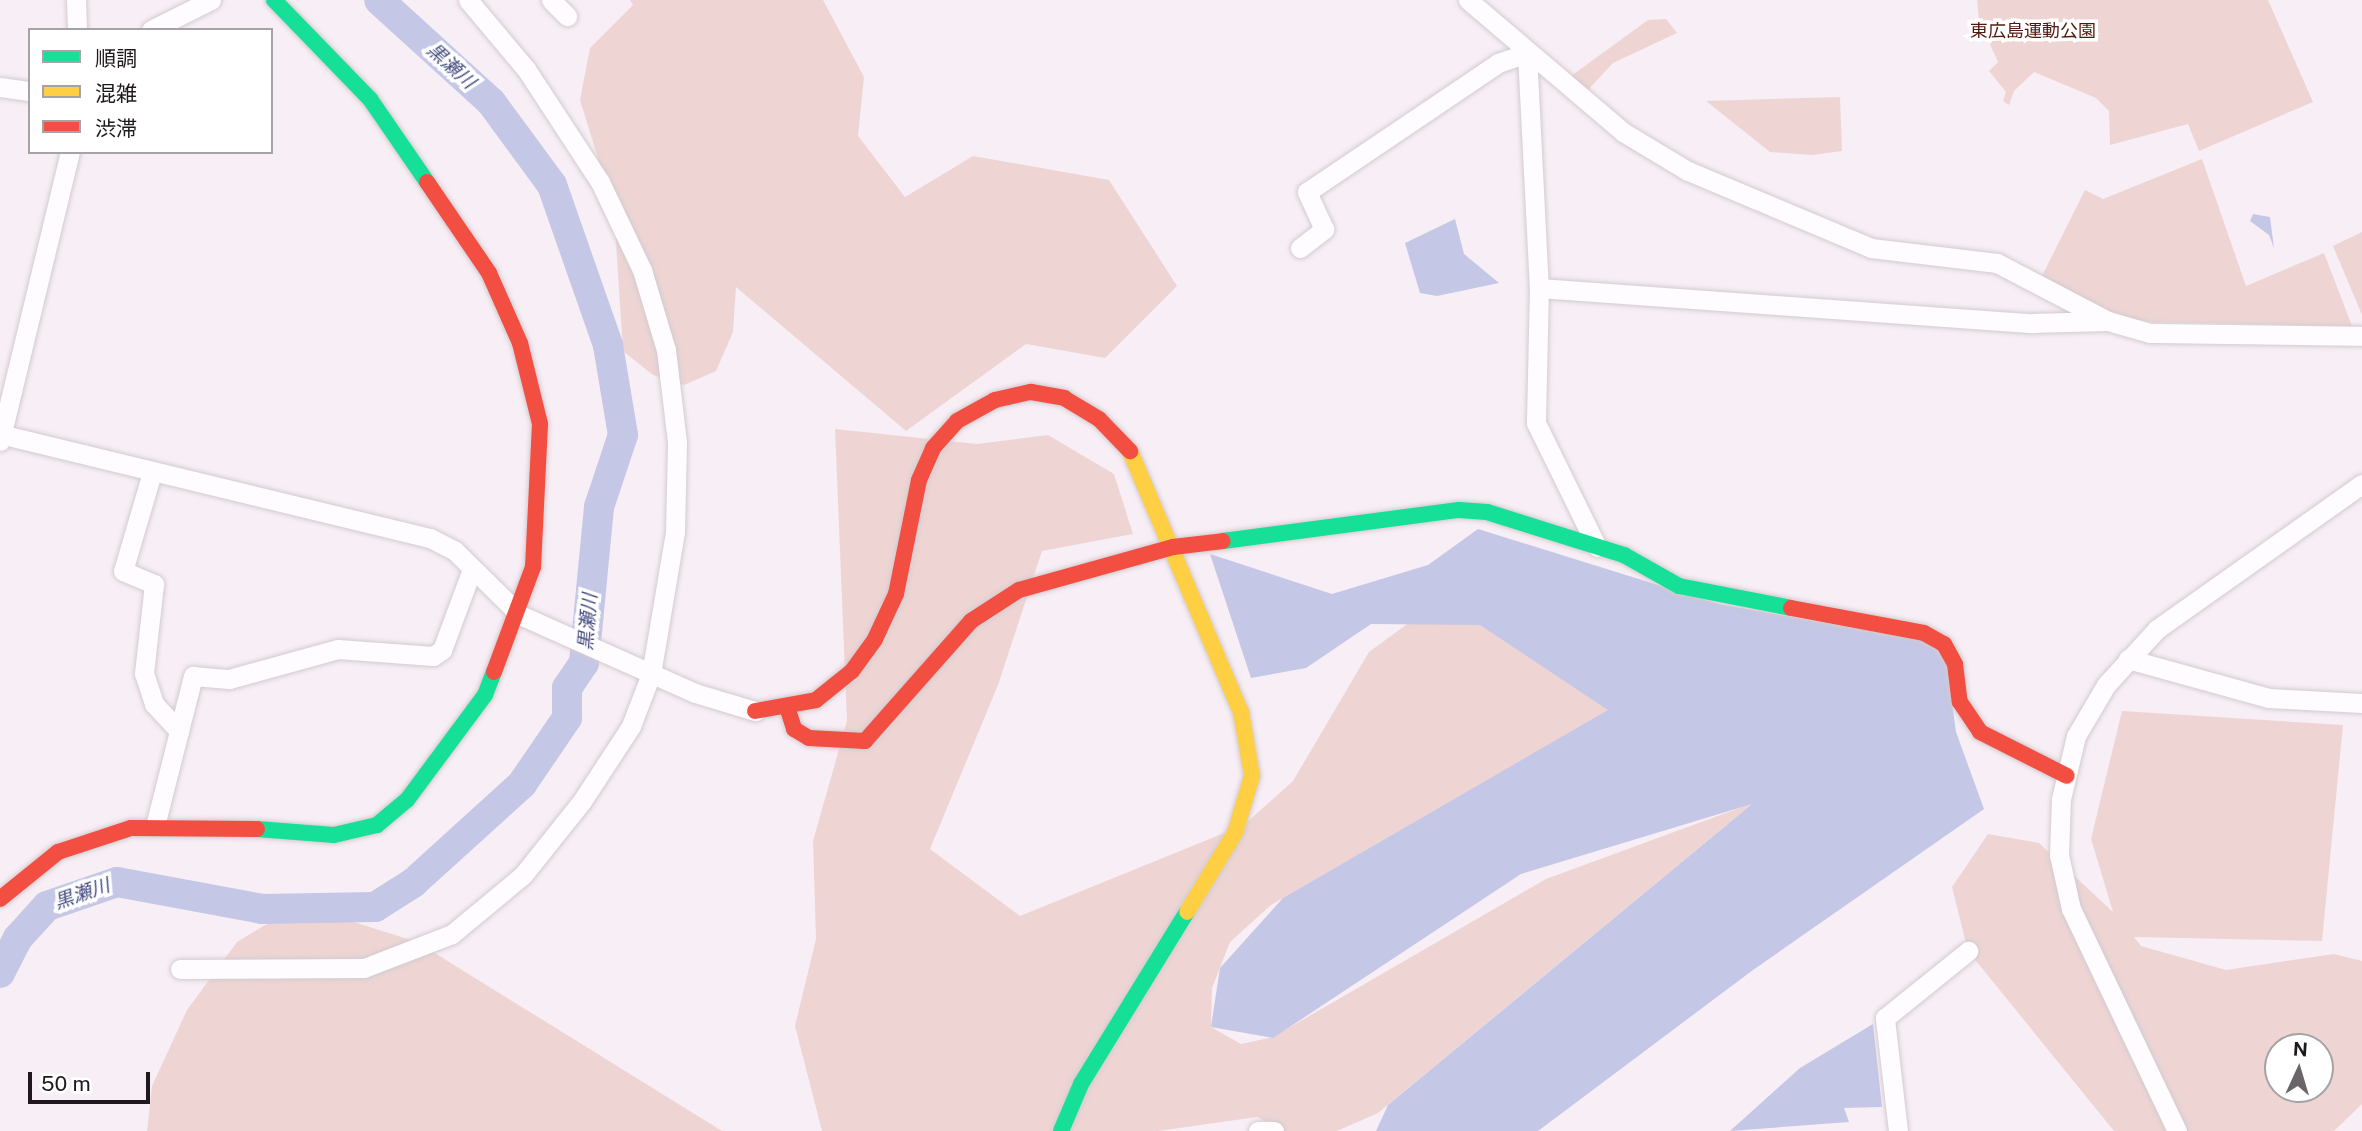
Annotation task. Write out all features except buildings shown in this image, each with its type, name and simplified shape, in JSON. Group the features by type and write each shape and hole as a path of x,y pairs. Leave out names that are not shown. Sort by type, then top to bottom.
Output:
{"street":[{"path":"76,0 78,28"},
{"path":"155,28 211,0"},
{"path":"0,899 58,852 155,826 334,835 377,825 407,800 478,706 519,614 533,567 541,492 540,424 520,343 489,273 442,198 370,99 274,0"},
{"path":"180,969 364,968 452,934 523,875 573,812 631,726 647,672 675,532 677,442 666,350 642,270 600,181 526,69 468,0"},
{"path":"551,0 567,16"},
{"path":"1468,0 1623,132 1688,170 1871,248 1997,263 2108,321 2150,333 2362,336"},
{"path":"1300,248 1324,229 1307,192 1498,62 1527,52"},
{"path":"1527,52 1539,288 1536,423 1597,547"},
{"path":"0,87 28,91"},
{"path":"70,154 1,436 430,538 455,551 519,614 647,672 755,711 788,710 816,700 852,671 875,639 896,594 919,480 933,448 957,421 995,400 1042,394 1099,419 1129,450 1173,547 1241,712 1251,750 1249,804 1081,1084 1061,1131"},
{"path":"1539,288 2033,323 2108,321"},
{"path":"151,476 123,571 155,584 144,673 154,704 179,731"},
{"path":"2178,1131 2071,909 2059,855 2067,776 2076,736 2127,659 2157,629 2362,484"},
{"path":"788,710 794,729 809,737 865,741 971,621 1019,590 1173,547 1459,510 1487,512 1597,547 1679,586 1924,633 1944,644 1955,664 1960,702 1980,732 2067,776"},
{"path":"155,826 193,676 229,679 338,649 433,656 442,650 471,572"},
{"path":"2127,659 2269,698 2362,703"},
{"path":"1897,1131 1885,1018 1968,951"},
{"path":"1258,1131 1274,1131"}],"green space":[{"path":"630,0 823,0 864,77 858,136 905,197 973,156 1109,180 1177,286 1105,358 1026,344 906,431 736,287 733,332 716,371 684,385 653,375 623,351 614,210 580,100 590,48 633,5"},
{"name":"東広島運動公園","path":"1977,0 2268,0 2313,102 2199,151 2188,124 2110,145 2109,111 2096,98 2034,72 2014,91 2009,105 2003,101 2006,92 1989,71 1998,62 1979,20"},
{"path":"1666,19 1677,33 1613,63 1586,92 1571,76 1648,20"},
{"path":"1840,97 1842,151 1812,155 1770,152 1706,101"},
{"path":"2202,159 2246,286 2324,253 2352,326 2150,322 2120,317 2042,276 2085,190 2103,199"},
{"path":"2362,232 2362,315 2333,246"},
{"path":"835,429 977,444 1048,435 1114,474 1133,534 1042,551 998,685 930,849 1020,916 1244,825 1293,781 1369,652 1410,622 1480,625 1533,651 1609,710 1271,905 1230,942 1212,988 1211,1027 1241,1044 1273,1037 1546,879 1753,803 1378,1113 1337,1131 1284,1131 1257,1117 1158,1131 822,1131 795,1026 816,939 813,841 847,721"},
{"path":"2122,711 2343,725 2322,941 2134,937 2141,946 2226,970 2334,954 2362,961 2362,1104 2334,1131 2114,1131 1968,951 1952,887 1988,834 2039,843 2113,912 2091,839"},
{"path":"285,913 332,915 417,942 722,1131 147,1131 152,1086 187,1010 237,942"}],"water":[{"path":"2253,214 2270,217 2274,248 2269,235 2250,221"},
{"path":"1455,219 1464,254 1499,283 1437,296 1420,293 1405,243"},
{"path":"1478,529 1719,604 1944,644 1956,732 1984,809 1753,970 1538,1131 1376,1131 1388,1105 1752,804 1521,874 1273,1038 1211,1027 1220,968 1283,898 1608,710 1480,625 1371,624 1306,668 1251,678 1210,554 1332,594 1428,565"},
{"path":"1873,1024 1882,1107 1844,1108 1849,1122 1730,1131 1800,1068"}],"waterway":[{"name":"黒瀬川","path":"0,973 18,938 47,906 117,882 262,909 375,907 413,883 522,784 567,718 567,688 584,663 599,507 623,435 608,345 552,185 491,102 379,0"}],"traffic: fast":[{"path":"274,0 370,99 427,182"},
{"path":"1223,541 1459,510 1487,512 1624,555 1679,586 1791,608"},
{"path":"257,829 334,835 377,825 407,800 485,695 494,672"},
{"path":"1061,1131 1081,1084 1187,912"}],"traffic: slow":[{"path":"1130,451 1241,712 1252,776 1235,833 1187,912"}],"traffic: jam":[{"path":"427,182 489,273 520,343 540,424 533,567 494,672"},
{"path":"755,711 816,700 852,671 875,639 896,594 919,480 933,448 957,421 995,400 1031,392 1064,398 1099,419 1130,451"},
{"path":"788,710 794,729 809,738 865,741 971,621 1019,590 1173,547 1223,541"},
{"path":"1791,608 1924,633 1944,644 1955,664 1960,702 1980,732 2067,776"},
{"path":"0,899 58,852 131,828 257,829"}]}
